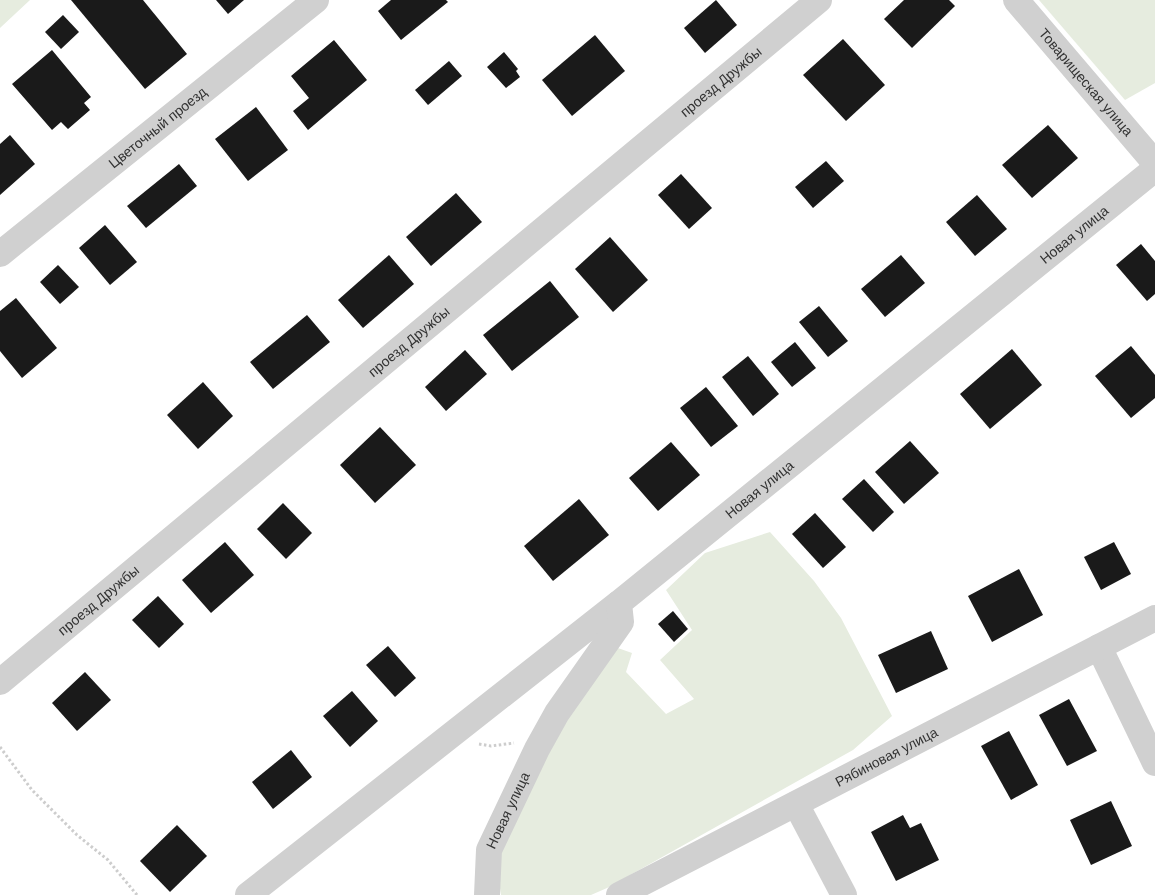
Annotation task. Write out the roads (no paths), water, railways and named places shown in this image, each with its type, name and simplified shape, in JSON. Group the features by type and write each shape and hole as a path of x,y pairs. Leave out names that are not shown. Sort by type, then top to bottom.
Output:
{"street":[{"name":"Цветочный проезд","path":"0,254 316,0"},
{"name":"проезд Дружбы","path":"0,682 819,0"},
{"name":"Товарищеская улица","path":"1016,0 1155,163"},
{"name":"Новая улица","path":"487,895 489,850 557,713 621,622 619,603 1155,169"},
{"path":"248,895 619,603"},
{"name":"Рябиновая улица","path":"620,895 1155,618"},
{"path":"1099,647 1155,763"},
{"path":"796,804 844,895"}]}
